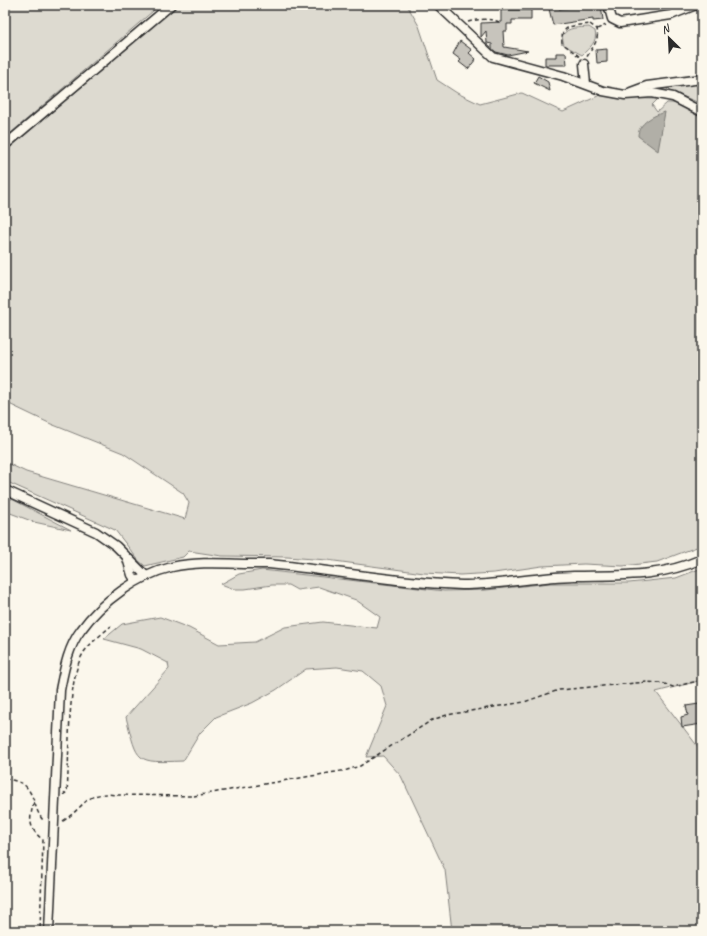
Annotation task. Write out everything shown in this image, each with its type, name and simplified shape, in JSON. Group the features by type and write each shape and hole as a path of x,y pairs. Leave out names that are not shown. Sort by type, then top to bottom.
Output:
{"street":[{"path":"5,145 171,5"},
{"path":"438,5 492,57 586,84 603,91 625,95 652,93 673,97 702,112"},
{"path":"608,5 612,19 620,23 672,15 696,5"},
{"path":"584,64 586,84"},
{"path":"625,95 647,86 702,79"},
{"path":"5,490 96,532 116,546 146,576"},
{"path":"127,557 132,575 136,581"},
{"path":"49,931 60,690 68,657 80,630 108,601 136,581 171,567 188,565 269,564 398,580 464,585 495,584 537,578 624,577 657,573 702,559"}],"path":[{"path":"458,25 475,20 493,20 499,22"},
{"path":"590,24 597,29 598,37 595,46 586,57 584,64 580,57 562,43 561,35 564,29 570,26 590,24"},
{"path":"54,796 63,796 67,792 72,695 76,673 84,652 111,626"},
{"path":"63,821 94,795 105,793 116,795 194,796 347,770 367,761 432,720 447,715 524,702 559,690 662,683 673,687 702,680"},
{"path":"5,778 23,784 29,790 38,814 43,820"},
{"path":"34,802 30,818 34,832 43,840 40,931"}],"shaded area":[{"path":"5,5 160,5 5,138"},
{"path":"178,5 407,5 419,26 437,80 457,93 480,104 522,93 563,112 600,95 615,98 658,99 652,105 657,112 667,103 677,103 702,117 702,545 657,562 623,566 584,564 542,566 494,573 460,575 424,573 327,560 287,557 222,556 189,551 183,557 145,566 139,561 115,530 5,481 5,462 26,472 185,519 189,503 183,493 123,453 51,424 5,402 5,152"},
{"path":"589,27 595,31 596,35 594,42 582,55 564,45 562,36 564,33 574,28"},
{"path":"702,82 702,104 667,90 669,85"},
{"path":"665,112 658,151 638,136 641,127 647,120"},
{"path":"5,495 71,530 34,522 5,511"},
{"path":"702,568 702,680 656,692 702,752 702,931 452,931 445,870 401,776 383,756 366,757 387,706 381,686 363,671 337,667 306,669 276,690 252,703 216,717 200,733 183,761 167,762 147,760 141,757 133,744 126,717 169,669 168,663 141,649 104,639 122,624 160,617 189,628 219,644 255,642 285,627 323,622 377,628 380,617 356,600 319,587 297,590 288,585 272,585 234,589 221,584 239,574 262,570 444,591 486,590 550,583 629,583 676,578"}],"building":[{"path":"548,5 560,5 559,9 573,7 573,5 601,5 603,20 593,21 593,19 553,25"},
{"path":"501,10 531,10 531,20 512,20 512,24 507,24 507,31 503,31 504,47 528,51 508,55 496,52 492,49 492,44 487,43 486,31 481,37 481,23 501,22"},
{"path":"460,41 472,50 469,53 476,59 468,69 459,62 461,60 453,54"},
{"path":"607,49 607,62 597,63 596,50"},
{"path":"556,53 566,53 567,65 545,65 545,57 556,57"},
{"path":"538,76 548,82 550,91 534,83"},
{"path":"699,704 702,713 702,724 682,727 681,717 688,715 686,706"}]}
